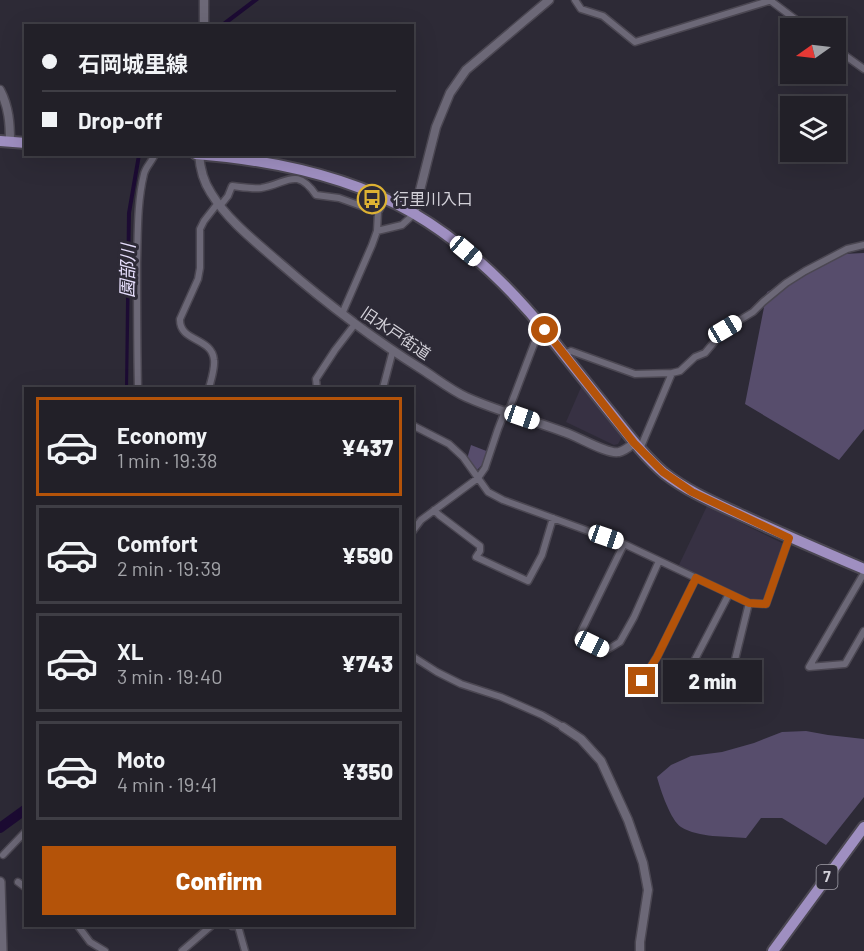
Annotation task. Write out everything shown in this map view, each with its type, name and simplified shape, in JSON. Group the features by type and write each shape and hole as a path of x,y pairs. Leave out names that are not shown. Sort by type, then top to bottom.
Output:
{"main road":[{"path":"5,142 24,143"},
{"path":"208,156 265,162 336,180 414,213 451,238 485,266 515,296 545,330 637,446 663,472 684,488 864,571"},
{"name":"7","path":"773,951 864,827"},
{"path":"0,882 2,951"}],"street":[{"path":"204,0 204,24"},
{"path":"377,231 402,225 414,213 436,127 450,93 466,70 549,0"},
{"path":"575,0 581,9 603,16 635,42 772,0 794,18"},
{"path":"846,56 864,69"},
{"path":"0,90 9,116 5,142"},
{"path":"138,387 136,327 139,207 144,174 154,156"},
{"name":"旧水戸街道","path":"198,156 204,180 219,204 259,244 342,314 393,350 465,396 570,434 607,451 617,453 637,446"},
{"path":"209,387 215,361 212,352 204,344 184,332 180,319 198,279 200,230 204,221 228,196 232,186 262,188 297,178 310,187 316,195 339,198 378,212"},
{"path":"342,314 372,245 377,231 378,212 385,199"},
{"path":"564,354 571,351 635,374 680,371 695,357 705,353 725,329 753,312 786,283 847,249 864,245"},
{"path":"316,387 316,379 355,324"},
{"path":"414,529 421,520 478,478 485,468 505,411 510,406 534,344 545,330"},
{"path":"383,387 393,350"},
{"path":"637,446 672,373"},
{"path":"414,426 449,444 463,457 488,492 506,501 624,544 749,603 766,604 789,538"},
{"path":"434,510 480,546 476,557 528,582 542,555 553,518"},
{"path":"624,544 578,638 605,651 620,642 659,561"},
{"path":"864,571 808,667 844,664 864,631"},
{"path":"642,681 657,657 696,578"},
{"path":"729,594 678,693 729,684 749,603"},
{"path":"414,657 461,684 501,697 542,715 581,739 601,761 628,820 643,863 648,890 640,951"},
{"path":"3,855 24,833"},
{"path":"18,882 24,886"},
{"path":"79,927 90,942 105,951"},
{"path":"182,951 210,927"},
{"path":"238,927 245,951"}],"shaded area":[{"path":"864,253 864,429 839,460 745,404 767,292 842,254"},
{"path":"582,385 620,433 622,437 618,444 614,445 566,422"},
{"path":"471,445 489,452 483,464 476,471 467,459"},
{"path":"707,506 784,544 763,603 749,600 678,567"},
{"path":"806,731 864,739 864,797 826,845 782,818 761,818 746,838 696,833 677,824 663,797 657,777 671,765 691,756 722,752 782,732"}],"water":[{"path":"252,0 259,0 227,24 220,24"},
{"path":"137,156 141,156 131,213 128,387 125,387 127,213"}],"waterway":[{"name":"園部川","path":"0,828 24,810"}],"place":[{"name":"行里川入口","path":"372,199"}],"route":[{"path":"545,330 634,443 663,472 692,492 789,538 766,604 749,603 696,578 657,657 642,681"}]}
